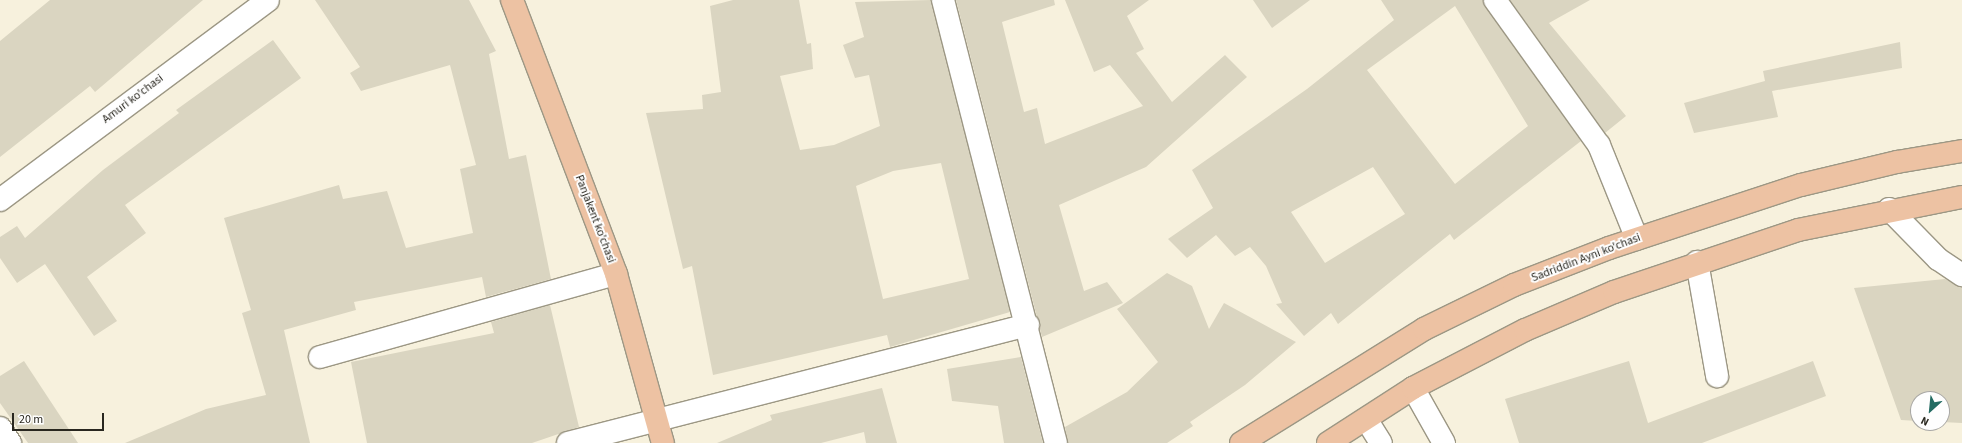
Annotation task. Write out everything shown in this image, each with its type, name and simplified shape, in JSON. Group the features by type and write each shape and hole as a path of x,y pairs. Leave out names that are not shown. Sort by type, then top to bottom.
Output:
{"main road":[{"name":"Panjakent ko'chasi","path":"512,0 616,274 658,420 663,443"},
{"name":"Sadriddin Ayni ko'chasi","path":"1241,443 1424,329 1514,285 1637,239 1801,186 1897,162 1962,151"},
{"path":"1328,443 1413,388 1525,330 1697,262 1798,230 1889,209 1962,196"}],"street":[{"name":"Amuri ko'chasi","path":"0,200 268,0"},
{"path":"943,0 1028,325 1056,443"},
{"path":"1495,0 1599,145 1637,239"},
{"path":"1889,209 1938,260 1962,275"},
{"path":"1697,262 1717,376"},
{"path":"320,357 616,274"},
{"path":"568,443 1028,325"},
{"path":"1413,388 1444,443"},
{"path":"1366,419 1381,443"},
{"path":"0,428 10,443"}],"building":[{"path":"50,0 203,0 95,92 90,86 0,157 0,41"},
{"path":"315,0 469,0 496,51 489,54 509,159 526,155 551,279 486,297 482,277 354,302 356,310 284,330 310,443 125,443 206,409 266,395 242,313 251,310 224,218 339,185 343,199 387,191 406,248 473,233 460,169 476,165 450,65 361,91 350,73 360,67"},
{"path":"733,0 799,0 807,44 811,43 813,69 780,76 800,150 834,145 880,126 869,75 855,78 843,45 864,37 855,2 931,0 1010,312 890,347 887,335 713,375 692,266 683,269 646,113 703,109 702,95 721,92 710,6","holes":["941,163 969,279 883,299 856,186 893,171"]},
{"path":"956,0 1054,0 1055,5 1002,22 1024,112 1037,108 1045,144 1143,106 1110,65 1094,72 1065,0 1149,0 1127,16 1144,49 1136,53 1172,102 1225,55 1247,77 1146,167 1059,205 1084,291 1107,282 1123,303 1042,337"},
{"path":"1253,0 1310,0 1272,28"},
{"path":"1381,0 1483,0 1581,141 1454,240 1450,234 1338,324 1331,313 1304,336 1276,304 1282,303 1266,266 1250,247 1235,256 1216,235 1187,258 1168,239 1213,208 1192,170 1307,89 1394,20","holes":["1455,6 1528,126 1455,184 1367,70","1373,167 1405,214 1325,263 1291,212"]},
{"path":"1510,0 1590,0 1549,23 1626,116 1605,133"},
{"path":"273,40 301,78 125,205 146,233 87,277 117,321 94,336 45,264 17,283 0,258 0,237 17,226 25,238 103,170 179,113 176,110"},
{"path":"1900,42 1902,68 1772,91 1778,117 1694,133 1684,103 1765,81 1763,71"},
{"path":"1167,273 1192,286 1209,329 1224,303 1296,342 1245,385 1190,422 1193,426 1167,443 1068,443 1065,427 1127,392 1158,362 1117,309"},
{"path":"1945,279 1962,287 1962,423 1950,422 1950,391 1910,391 1910,421 1901,420 1854,288"},
{"path":"550,305 579,427 532,443 367,443 351,362 494,333 491,322"},
{"path":"1021,357 1043,443 1004,443 998,406 952,401 947,369"},
{"path":"24,361 78,443 28,443 0,403 0,376"},
{"path":"1629,361 1648,423 1813,361 1826,396 1702,443 1519,443 1505,399"},
{"path":"882,388 897,443 866,443 864,432 821,443 717,443 772,420 770,415"}]}
